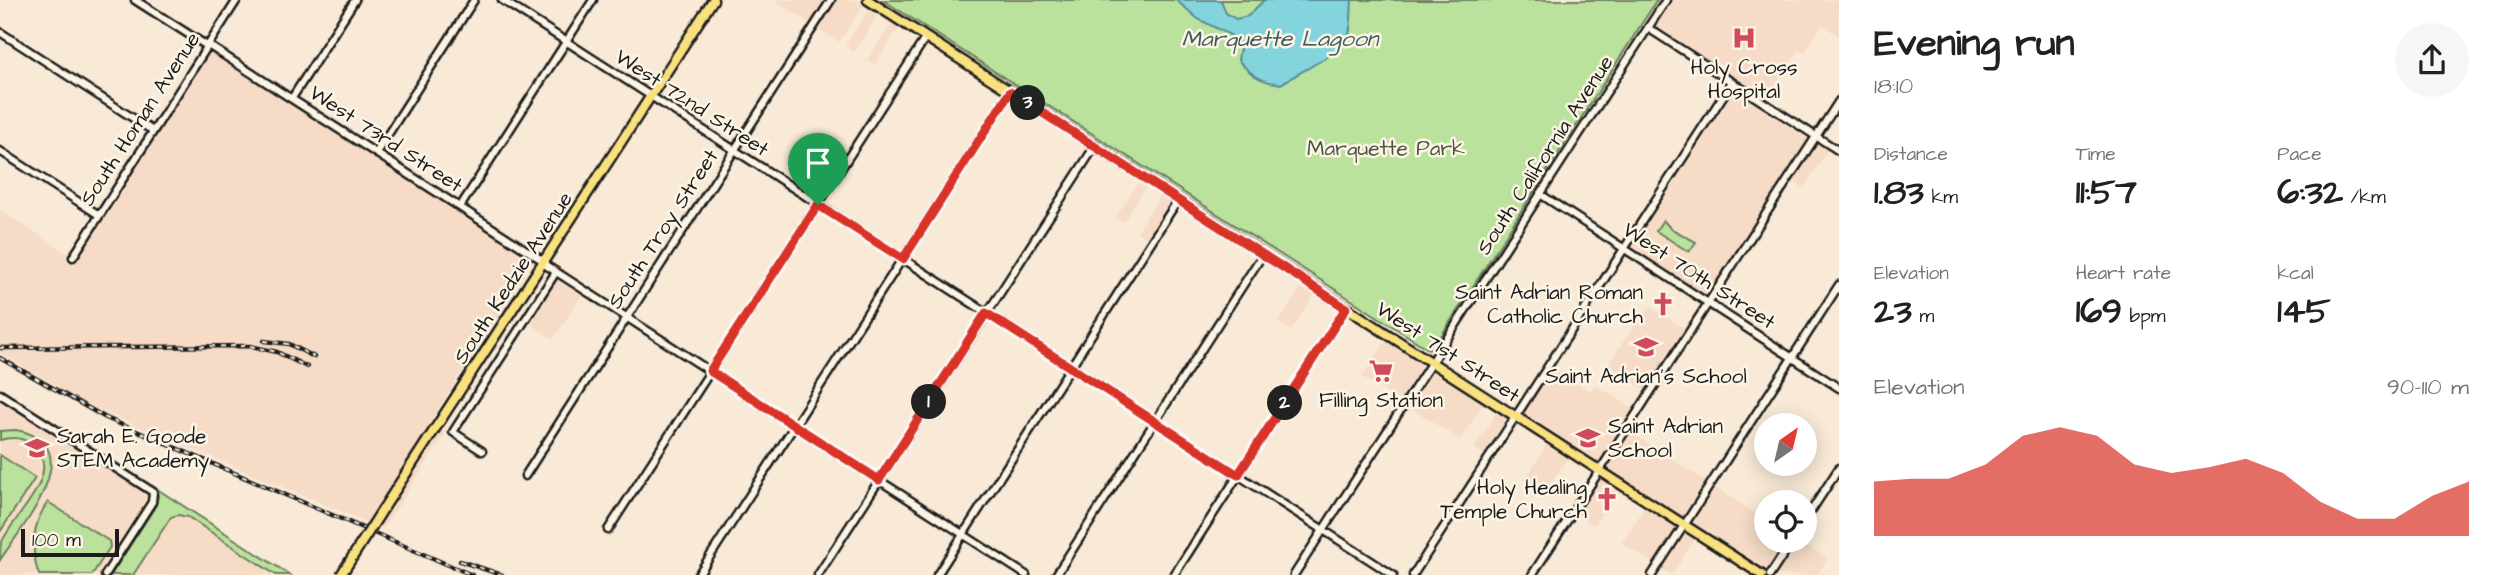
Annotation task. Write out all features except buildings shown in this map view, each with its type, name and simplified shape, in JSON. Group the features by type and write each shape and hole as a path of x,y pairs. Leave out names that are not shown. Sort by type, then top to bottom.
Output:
{"main road":[{"name":"South Kedzie Avenue","path":"341,575 713,0"},
{"name":"West 71st Street","path":"868,0 1762,575"}],"street":[{"name":"West 73rd Street","path":"135,0 460,207 556,272 1026,575"},
{"name":"South Homan Avenue","path":"73,257 237,0"},
{"path":"292,99 355,0"},
{"path":"376,153 474,0"},
{"name":"West 72nd Street","path":"502,0 1393,575"},
{"path":"460,207 593,0"},
{"name":"South Troy Street","path":"525,476 831,0"},
{"name":"South California Avenue","path":"1294,575 1666,0"},
{"path":"1648,27 1839,151"},
{"path":"0,32 153,131"},
{"path":"608,530 926,37"},
{"path":"1413,575 1732,82"},
{"path":"698,575 1010,92"},
{"path":"1532,575 1839,101"},
{"path":"818,575 1095,146"},
{"path":"0,151 99,215"},
{"name":"West 70th Street","path":"1540,194 1839,388"},
{"path":"937,575 1178,200"},
{"path":"1056,575 1263,254"},
{"name":"South Kedzie Avenue","path":"482,451 453,432 556,272"},
{"path":"1652,575 1839,285"},
{"path":"1174,575 1346,308"},
{"path":"0,394 153,492 152,502 105,575"},
{"path":"1817,502 1839,468"},
{"path":"1770,575 1784,553"}],"shaded area":[{"path":"774,0 827,0 811,24"},
{"path":"837,0 857,0 864,5 839,42 818,29"},
{"name":"Holy Cross Hospital","path":"1673,0 1839,0 1839,36 1822,25 1805,53 1799,50 1767,98 1656,26"},
{"path":"870,8 879,14 854,52 845,46"},
{"path":"892,23 900,27 874,65 867,60"},
{"path":"210,50 535,258 430,422 446,433 383,529 94,408 0,353 0,210 78,260"},
{"path":"1732,90 1809,139 1706,297 1630,248"},
{"path":"1817,143 1828,150 1804,188 1793,181"},
{"path":"1139,182 1146,186 1123,223 1115,218"},
{"path":"1160,195 1171,202 1148,239 1137,232"},
{"path":"556,278 582,295 553,340 528,322"},
{"path":"1302,286 1315,294 1291,331 1278,323"},
{"name":"Saint Adrian's School","path":"1651,307 1685,329 1645,390 1608,365 1638,319"},
{"path":"1386,341 1422,365 1400,401 1362,377"},
{"name":"Saint Adrian School","path":"1553,367 1590,391 1595,384 1634,409 1599,462 1523,413"},
{"path":"1431,371 1484,403 1460,440 1408,406"},
{"name":"Sarah E. Goode STEM Academy","path":"0,400 148,496 98,575 0,575"},
{"path":"1497,412 1508,419 1484,455 1474,448"},
{"path":"1630,432 1706,481 1683,517 1607,468"},
{"path":"1547,444 1568,458 1544,494 1524,481"},
{"path":"1600,478 1617,489 1594,526 1576,514"},
{"path":"1713,486 1754,512 1754,553 1779,553 1767,571 1691,521"},
{"path":"1645,507 1676,527 1653,563 1621,543"},
{"path":"171,517 188,517 276,575 133,575"},
{"path":"1684,532 1695,539 1672,575 1660,568"},
{"path":"1817,552 1828,558 1817,575 1775,575 1789,553"}],"green space":[{"name":"Marquette Park","path":"883,0 1657,0 1434,347 1428,349"},
{"path":"1663,220 1670,228 1696,242 1689,252 1656,231"},
{"path":"16,430 38,438 49,452 50,469 45,488 35,508 0,560 1,544 34,494 43,468 41,455 28,442 16,438 0,440 0,431"},
{"path":"0,455 35,478 0,532"},
{"path":"154,487 290,575 276,575 188,517 178,515 171,517 133,575 111,575 156,505 158,496"},
{"path":"48,502 109,541 110,547 92,575 39,575 34,556 34,537"}],"water":[{"name":"Marquette Lagoon","path":"1176,0 1221,0 1226,13 1236,19 1248,16 1264,0 1352,0 1351,22 1346,43 1342,47 1281,84 1268,82 1247,70 1238,60 1240,48 1236,38 1198,19"}],"railway":[{"path":"264,341 289,344 314,357"},
{"path":"0,348 250,346 277,352 307,367"},
{"path":"0,358 106,418 472,575"},
{"path":"460,561 502,575"}],"place":[{"name":"Holy Cross Hospital","path":"1744,38"},
{"name":"Saint Adrian Roman Catholic Church","path":"1663,304"},
{"name":"Saint Adrian's School","path":"1646,347"},
{"name":"Filling Station","path":"1381,371"},
{"name":"Saint Adrian School","path":"1588,438"},
{"name":"Sarah E. Goode STEM Academy","path":"37,448"},
{"name":"Holy Healing Temple Church","path":"1607,499"}],"route":[{"path":"1010,92 1346,308 1238,475 986,313 879,480 710,371 818,205 903,259 1010,92"}]}
